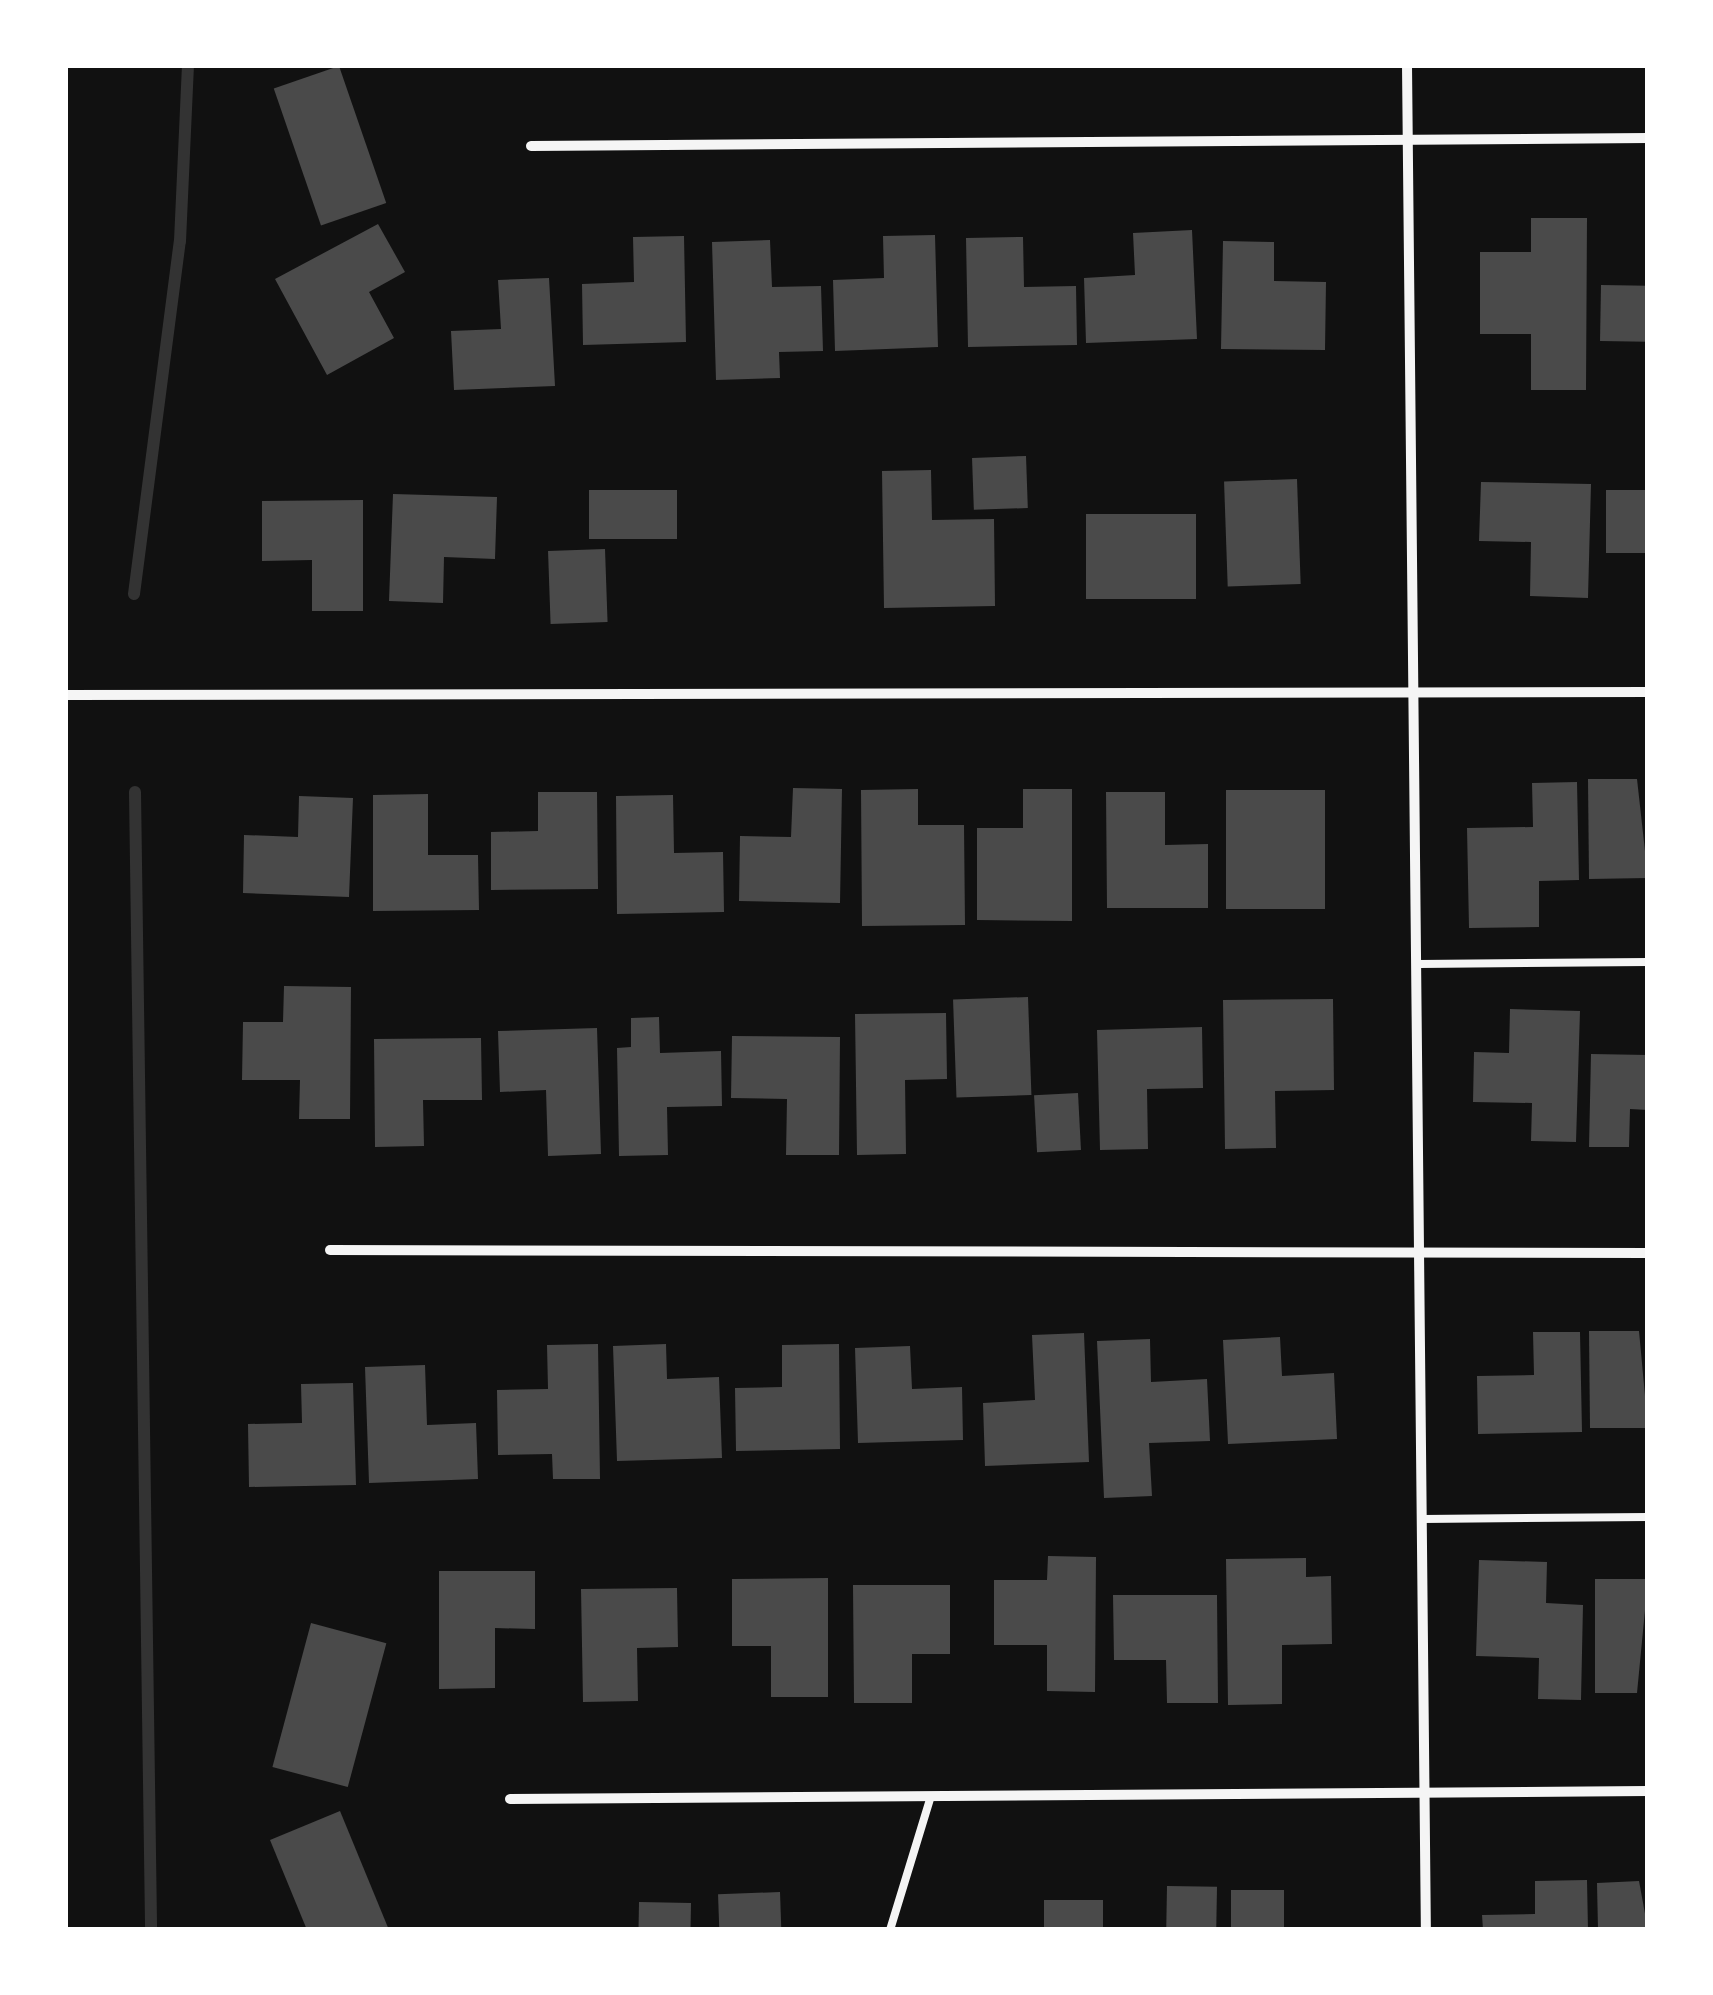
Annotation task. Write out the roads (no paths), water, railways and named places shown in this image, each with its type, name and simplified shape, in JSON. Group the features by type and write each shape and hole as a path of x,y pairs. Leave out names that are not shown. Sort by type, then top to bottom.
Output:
{"street":[{"path":"1407,65 1420,964 1426,1930"},
{"path":"531,146 1648,138"},
{"path":"65,695 1648,692"},
{"path":"330,1250 1420,1256 1648,1253"},
{"path":"510,1799 1648,1791"}],"lane":[{"path":"1420,964 1648,962"},
{"path":"1423,1519 1648,1517"},
{"path":"890,1930 931,1796"}],"waterway":[{"path":"134,594 180,241 188,65"},
{"path":"135,792 151,1930"}]}
